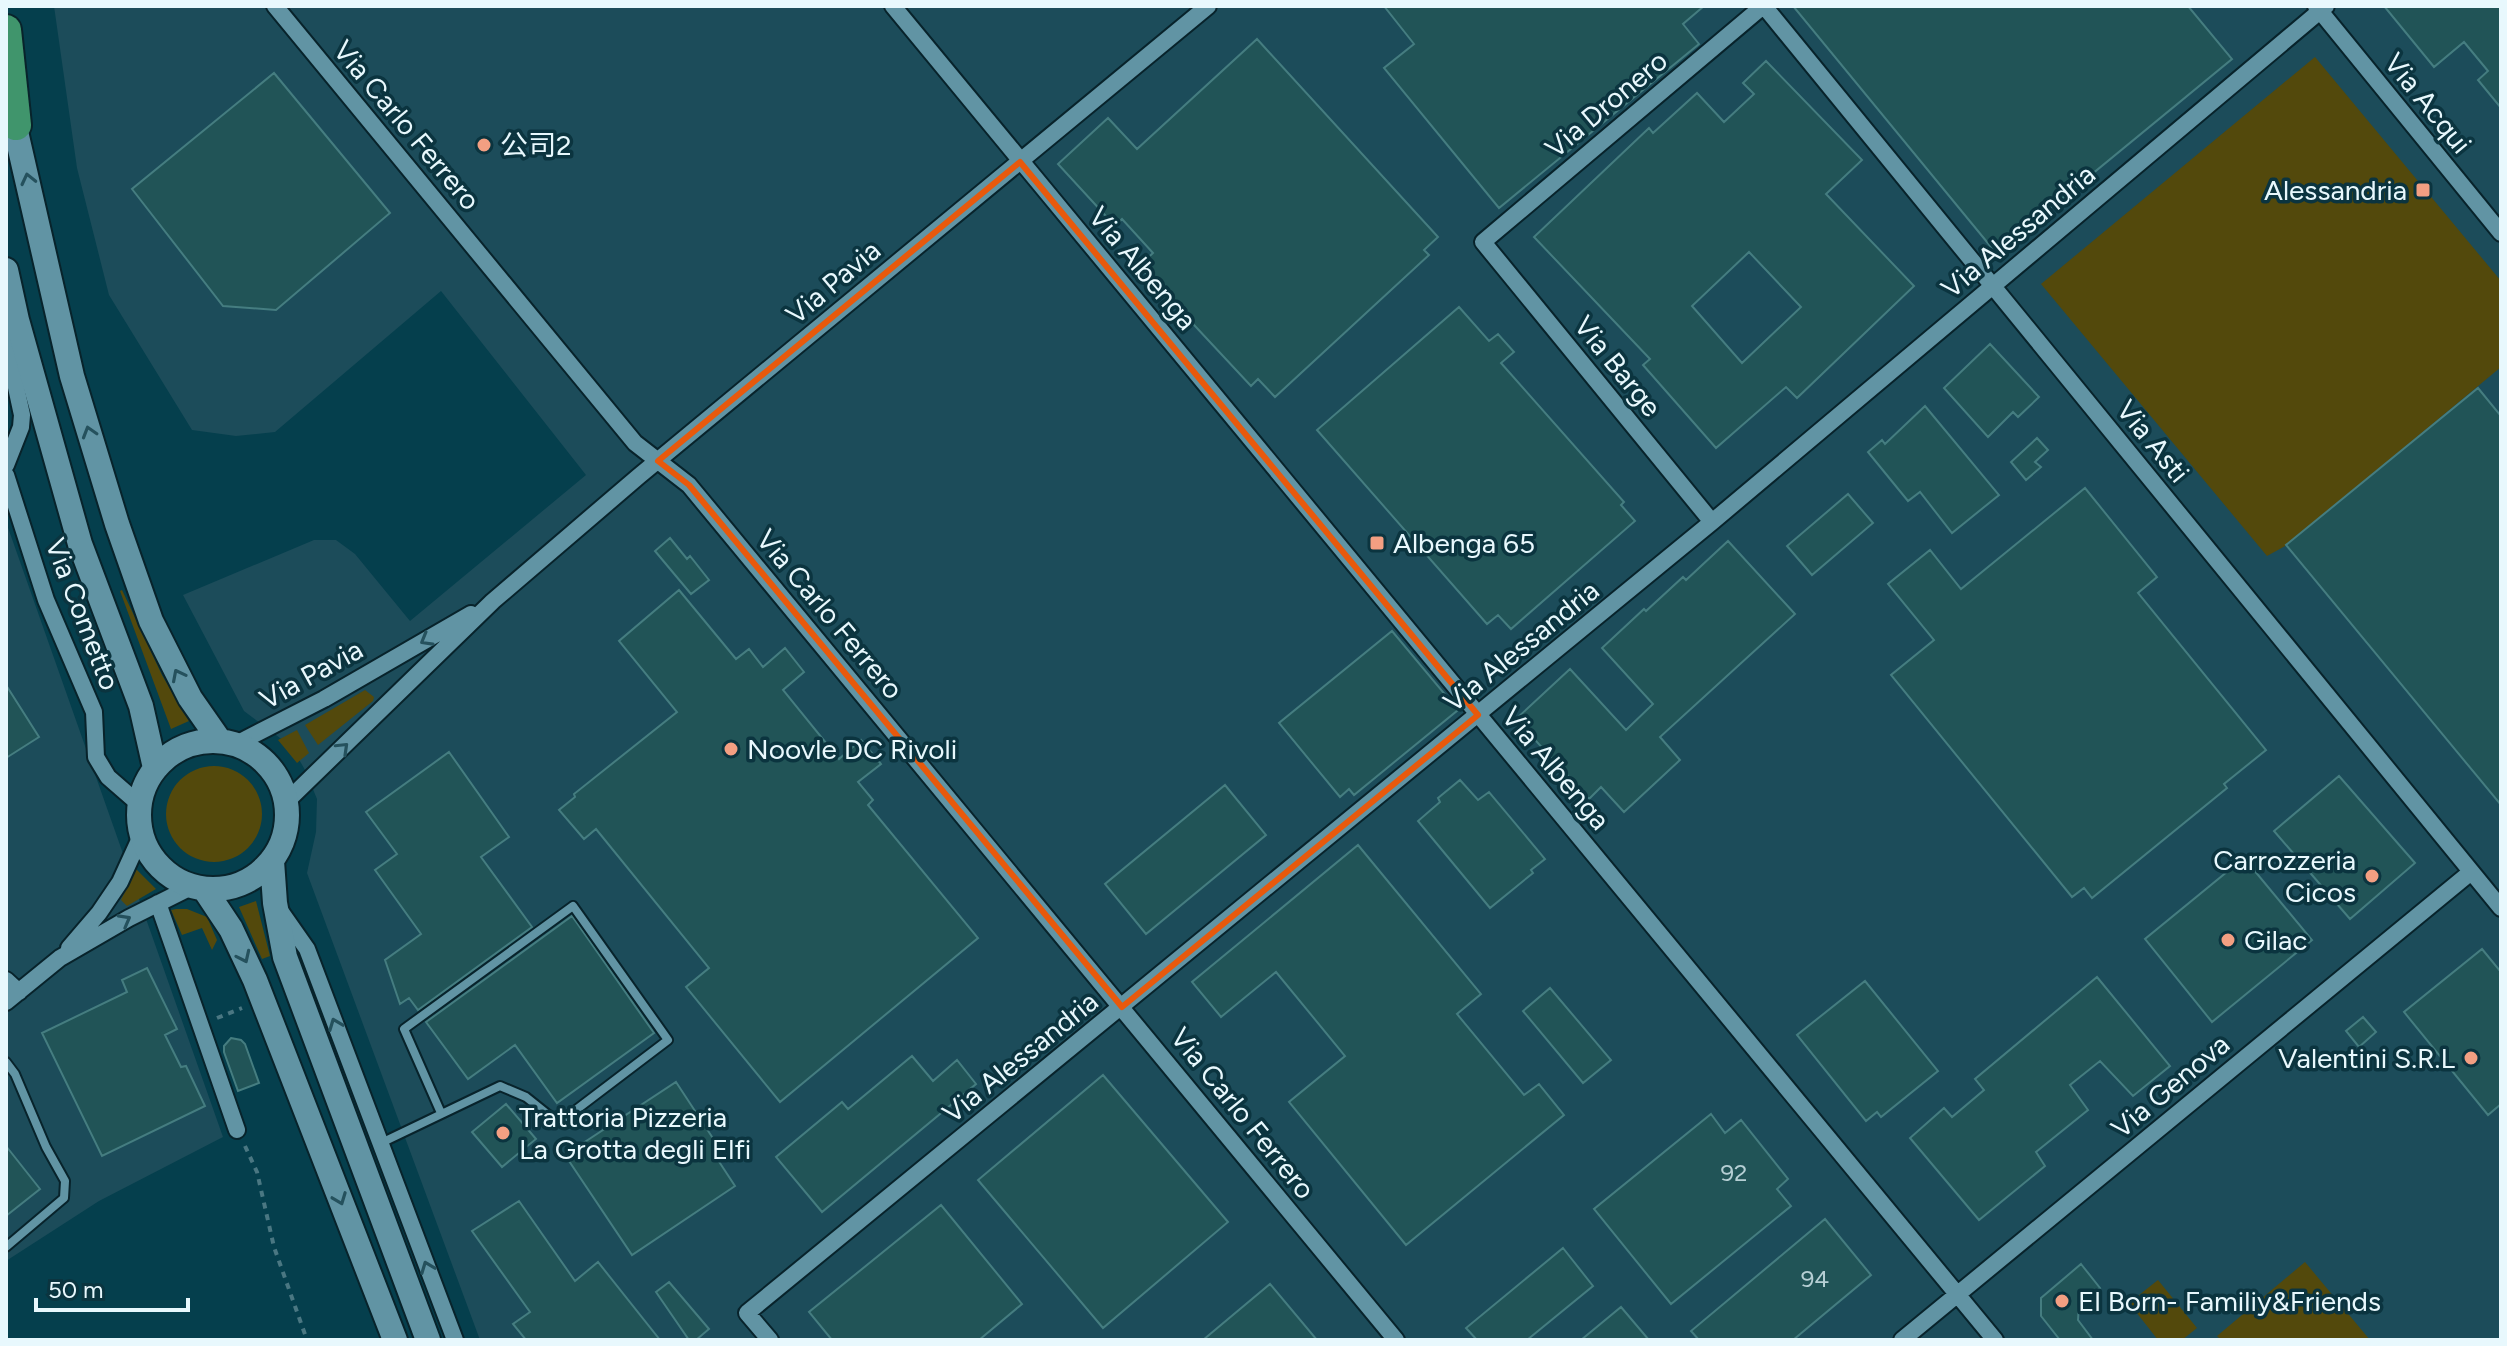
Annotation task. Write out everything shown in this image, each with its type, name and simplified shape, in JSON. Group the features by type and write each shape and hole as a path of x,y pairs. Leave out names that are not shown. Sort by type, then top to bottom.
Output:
{"highway":[{"path":"6,30 16,125"}],"main road":[{"path":"6,93 16,125 72,376 117,524 151,621 190,698 228,743"},
{"path":"6,270 17,320 80,544 141,706 155,768"},
{"path":"196,742 228,743 254,753 269,766 280,783 286,802 285,833 272,861 254,878 231,888 198,888 169,876 152,858 141,836 139,804 143,787 155,768 173,752 196,742"},
{"path":"272,861 275,903 285,957 428,1340"},
{"path":"198,888 231,929 263,1000 395,1340"}],"street":[{"name":"Via Carlo Ferrero","path":"275,6 635,443 689,485 1396,1340"},
{"name":"Via Albenga","path":"893,6 1995,1340"},
{"name":"Via Pavia","path":"286,802 493,601 1208,6"},
{"name":"Via Dronero","path":"1483,242 1763,6"},
{"name":"Via Asti","path":"1763,6 2501,908"},
{"name":"Via Alessandria","path":"770,1340 747,1313 1712,522 2321,8"},
{"name":"Via Acqui","path":"2321,8 2501,233"},
{"name":"Via Barge","path":"1483,242 1712,522"},
{"path":"6,465 21,427 22,415 11,364 17,320"},
{"name":"Via Cometto","path":"6,475 46,600 94,712 96,757 108,777 139,804"},
{"name":"Via Pavia","path":"228,743 324,699 493,601"},
{"path":"60,958 99,913 120,882 141,836"},
{"name":"Via Genova","path":"1902,1340 2471,872"},
{"path":"6,980 12,997 60,958 158,903 198,888"},
{"path":"158,903 237,1130"},
{"path":"275,903 307,949 455,1340"}],"lane":[{"path":"380,1143 500,1086 526,1097 556,1121 564,1119 668,1040 573,906 404,1029 441,1113"},
{"path":"6,1062 15,1074 46,1147 65,1181 64,1198 6,1247"}],"path":[{"path":"200,1025 263,1000"},
{"path":"237,1130 257,1172 274,1247 307,1340"}],"highlighted area":[{"path":"1020,162 1478,715 1122,1007 689,485 658,461"}],"shaded area":[{"path":"54,6 2501,6 2501,1340 480,1340 307,873 316,832 317,799 292,747 244,711 183,595 314,540 336,540 355,554 410,621 586,475 441,291 275,432 236,436 192,430 109,295 77,168"},
{"path":"2315,57 2501,281 2501,367 2287,545 2267,556 2041,284"},
{"path":"6,522 223,1137 99,1201 6,1261"},
{"path":"120,591 162,675 189,721 171,729"},
{"path":"365,690 374,697 373,701 318,745 305,725"},
{"path":"297,730 309,753 297,763 278,740"},
{"path":"214,766 232,770 248,780 258,796 262,814 258,832 248,848 232,858 214,862 196,858 180,848 170,832 166,814 170,796 180,780 196,770"},
{"path":"136,869 156,889 127,906 121,900"},
{"path":"256,901 270,956 262,959 239,907"},
{"path":"187,909 207,917 217,940 212,950 202,928 182,935 171,910"},
{"path":"2305,1262 2370,1340 2221,1340 2217,1336"},
{"path":"2158,1280 2197,1328 2182,1340 2158,1340 2129,1303"}],"building":[{"path":"1384,6 1704,6 1683,24 1699,44 1499,208 1384,68 1414,44"},
{"path":"1793,6 2188,6 2232,59 1996,253"},
{"path":"2384,6 2501,6 2501,108 2478,80 2488,71 2464,42 2434,67"},
{"path":"1257,39 1438,237 1424,250 1429,255 1275,397 1258,379 1251,386 1139,266 1153,253 1122,219 1115,226 1058,164 1108,118 1137,149"},
{"path":"1766,61 1862,160 1826,194 1914,286 1797,398 1786,387 1716,448 1643,365 1650,359 1534,237 1649,128 1653,133 1697,93 1724,122 1754,94 1743,83","holes":["1749,252 1801,307 1742,363 1692,306"]},
{"path":"274,73 390,213 276,310 223,306 132,189"},
{"path":"1459,307 1489,341 1498,334 1514,352 1501,363 1624,502 1621,505 1635,521 1511,629 1498,615 1487,624 1317,430"},
{"path":"1990,344 2039,397 2018,417 2013,412 1988,437 1944,388"},
{"path":"2478,388 2501,416 2501,805 2286,545"},
{"path":"1925,406 1999,495 1952,533 1920,492 1908,501 1868,452 1882,440 1885,444"},
{"path":"2037,438 2048,450 2035,462 2041,467 2026,480 2011,462"},
{"path":"2085,488 2157,577 2138,593 2266,750 2224,784 2227,788 2092,898 2084,888 2072,897 1891,675 1934,640 1888,584 1930,550 1961,589"},
{"path":"1848,494 1873,523 1812,575 1787,546"},
{"path":"670,538 687,559 690,556 709,580 691,594 655,551"},
{"path":"1728,541 1795,614 1660,737 1680,760 1624,812 1601,787 1589,799 1516,719 1570,669 1626,730 1653,704 1602,648 1683,577 1686,580"},
{"path":"679,590 736,659 749,649 763,667 785,648 804,672 783,690 839,759 861,740 881,764 858,782 873,800 868,805 978,938 780,1102 686,987 709,968 596,829 584,839 559,810 575,797 574,794 677,712 619,641"},
{"path":"1392,631 1458,710 1354,795 1349,789 1340,797 1279,723"},
{"path":"6,685 39,737 6,758"},
{"path":"449,752 509,837 481,857 532,927 418,1010 409,998 400,1004 385,960 421,934 375,870 397,854 366,812"},
{"path":"2339,776 2415,863 2350,919 2274,831"},
{"path":"1460,780 1478,800 1489,792 1545,859 1531,870 1533,873 1490,908 1418,821 1440,802 1438,798"},
{"path":"1225,785 1266,835 1146,934 1105,884"},
{"path":"1358,845 1481,994 1457,1014 1524,1095 1539,1084 1564,1115 1406,1245 1289,1102 1345,1056 1276,972 1221,1017 1192,982"},
{"name":"Gilac","path":"2244,858 2312,940 2212,1022 2145,939"},
{"path":"572,916 654,1033 557,1103 515,1045 468,1079 426,1022"},
{"name":"Valentini S.R.L","path":"2482,949 2501,972 2501,1104 2488,1115 2404,1012"},
{"path":"147,968 177,1029 165,1035 181,1067 186,1066 205,1106 102,1156 42,1033 127,992 122,980"},
{"path":"2097,977 2170,1066 2133,1096 2100,1061 2070,1085 2088,1110 2036,1152 2045,1166 1979,1220 1910,1138 1944,1108 1952,1117 1984,1090 1975,1079"},
{"path":"1865,981 1938,1071 1881,1117 1877,1112 1866,1121 1797,1035"},
{"path":"1550,988 1611,1060 1583,1083 1523,1011"},
{"path":"2363,1017 2376,1032 2359,1047 2346,1031"},
{"path":"231,1038 245,1044 259,1083 238,1091 224,1052 224,1046"},
{"path":"912,1056 933,1081 957,1060 976,1084 822,1212 776,1157 842,1102 848,1109"},
{"path":"1103,1075 1228,1222 1103,1328 978,1180"},
{"path":"676,1082 720,1149 714,1154 735,1186 632,1255 565,1155"},
{"path":"506,1104 536,1139 502,1167 472,1132"},
{"path":"1711,1114 1725,1133 1741,1120 1788,1179 1777,1189 1791,1206 1671,1304 1594,1209"},
{"path":"6,1146 40,1189 6,1216"},
{"path":"519,1201 575,1281 598,1262 660,1340 526,1340 513,1324 530,1312 472,1231"},
{"path":"941,1205 1022,1304 979,1340 832,1340 809,1312"},
{"path":"1825,1219 1871,1275 1793,1340 1699,1340 1691,1331"},
{"path":"1563,1248 1593,1286 1527,1340 1477,1340 1466,1328"},
{"name":"El Born- Familiy&Friends","path":"2081,1264 2100,1288 2079,1304 2078,1320 2093,1340 2060,1340 2041,1316 2041,1298"},
{"path":"669,1282 709,1329 696,1340 689,1340 656,1292"},
{"path":"1270,1284 1317,1340 1203,1340"},
{"path":"1621,1307 1649,1340 1581,1340"}],"place":[{"name":"公司2","path":"484,145"},
{"name":"Alessandria","path":"2423,190"},
{"name":"Albenga 65","path":"1377,543"},
{"name":"Noovle DC Rivoli","path":"731,749"},
{"name":"Carrozzeria Cicos","path":"2372,876"},
{"name":"Gilac","path":"2228,940"},
{"name":"Valentini S.R.L","path":"2471,1058"},
{"name":"Trattoria Pizzeria La Grotta degli Elfi","path":"503,1133"},
{"name":"El Born- Familiy&Friends","path":"2062,1301"}]}
